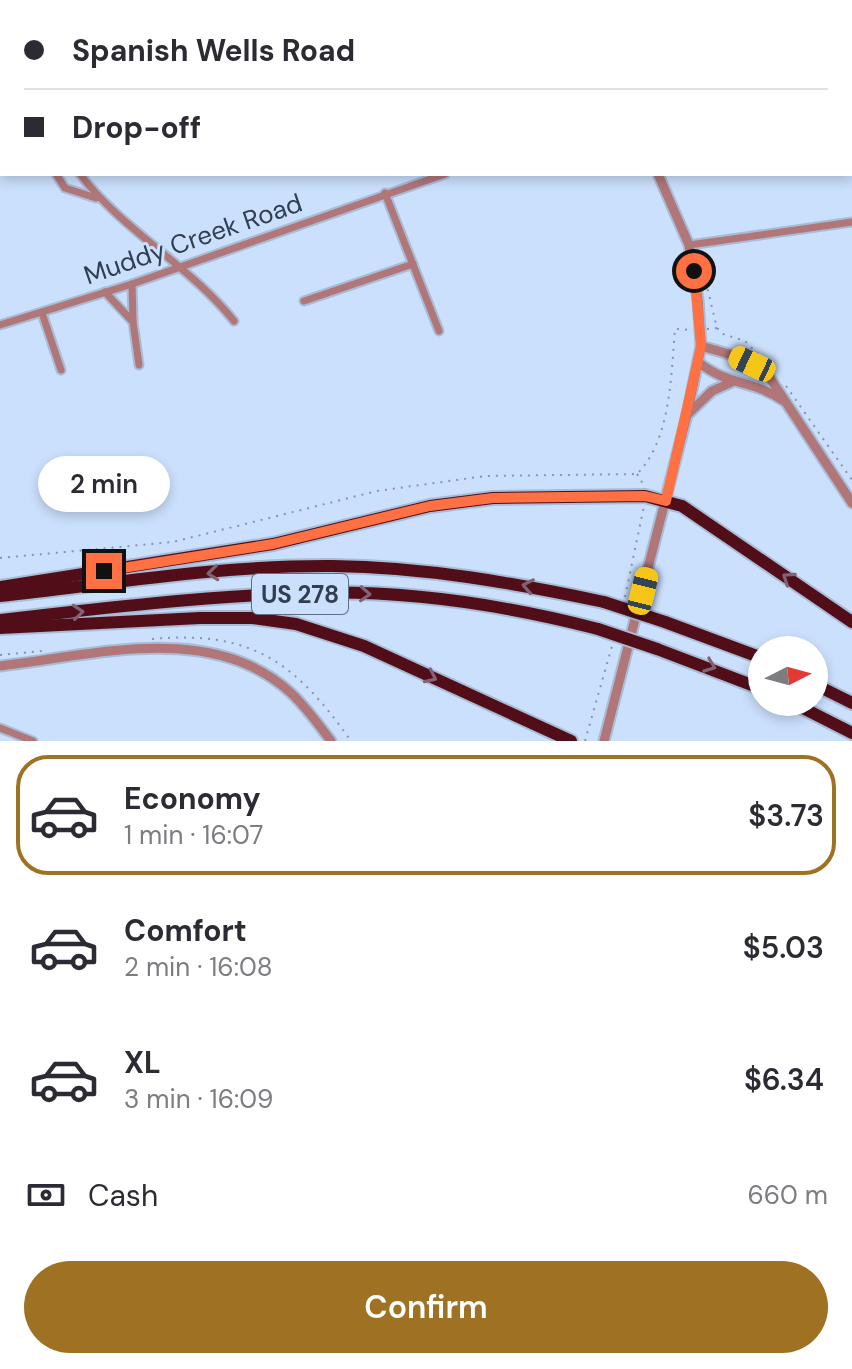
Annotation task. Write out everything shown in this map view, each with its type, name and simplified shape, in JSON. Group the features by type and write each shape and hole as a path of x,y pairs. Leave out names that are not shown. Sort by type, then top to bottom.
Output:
{"highway":[{"path":"0,587 273,544 430,506 493,498 645,496 682,506 852,622"},
{"name":"US 278","path":"0,596 255,569 332,566 468,576 604,602 748,653"},
{"name":"US 278","path":"0,620 293,594 348,594 478,605 598,629 748,684"},
{"path":"0,628 200,618 252,618 296,624 364,646 571,741"},
{"path":"828,691 852,703"},
{"path":"819,716 852,733"}],"street":[{"path":"57,176 65,188 98,198"},
{"path":"82,176 98,198 209,290 234,321"},
{"name":"Muddy Creek Road","path":"0,325 132,284 439,176"},
{"path":"604,741 666,501 701,346 689,245 659,176"},
{"path":"385,193 439,331"},
{"path":"689,245 852,222"},
{"path":"304,301 413,264"},
{"path":"132,284 139,365"},
{"path":"105,292 133,322"},
{"path":"42,313 61,370"},
{"path":"701,346 752,364 770,378 852,503"},
{"path":"698,362 733,382 761,387 785,402"},
{"path":"687,415 712,391 733,382"},
{"path":"0,666 168,647 200,650 234,659 266,675 291,693 331,741"},
{"path":"0,728 33,741"}],"path":[{"path":"0,558 173,542 377,491 485,476 637,474 648,463 668,403 675,329 717,328"},
{"path":"145,640 225,639 261,652 297,677 351,741"},
{"path":"0,655 51,650"}],"route":[{"path":"104,571 273,544 430,506 493,498 645,496 666,501 701,346 694,271"}]}
